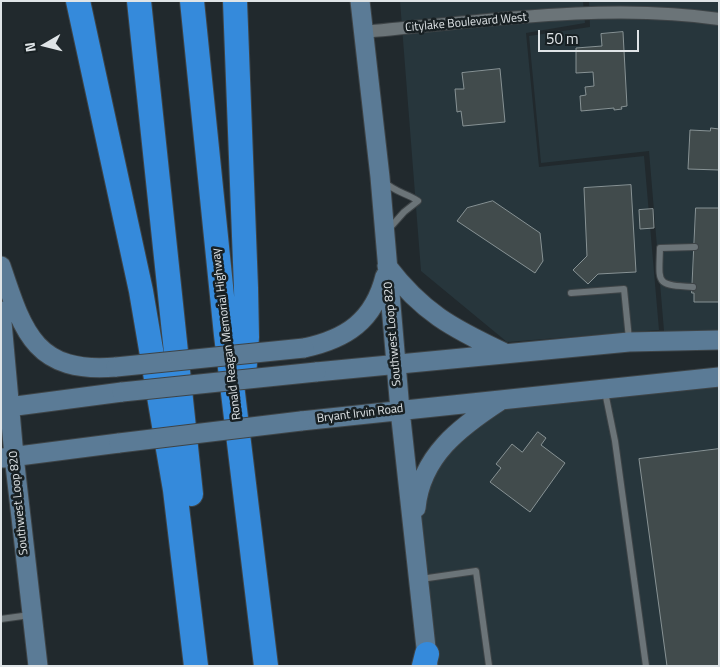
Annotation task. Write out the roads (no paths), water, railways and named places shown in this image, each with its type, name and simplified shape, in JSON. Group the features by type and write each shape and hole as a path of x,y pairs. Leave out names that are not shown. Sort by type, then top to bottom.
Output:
{"highway":[{"path":"78,1 141,292 175,490 196,666"},
{"path":"138,1 180,408 211,666"},
{"name":"Ronald Reagan Memorial Highway","path":"192,1 226,335 266,666"},
{"path":"235,1 247,337 239,435"}],"main road":[{"name":"Southwest Loop 820","path":"360,1 380,177 395,364 426,662"},
{"path":"1,266 19,317 26,331 36,344 49,354 80,367 116,367 304,348 343,336 358,324 372,308 381,291 388,266"},
{"path":"388,266 404,288 433,315 455,329 504,353"},
{"name":"Southwest Loop 820","path":"1,311 8,457 38,666"},
{"path":"6,408 122,392 504,353 629,342 719,340"},
{"name":"Bryant Irvin Road","path":"8,457 323,418 719,377"},
{"path":"413,536 417,490 429,464 440,448 459,430 504,399"}],"street":[{"name":"Citylake Boulevard West","path":"363,32 579,14 667,14 719,19"}],"lane":[{"path":"380,177 392,190 418,201 404,212 384,234"},
{"path":"693,287 668,286 662,282 659,276 660,248 695,248"},
{"path":"572,293 624,289 629,342"},
{"path":"605,388 615,441 646,666"},
{"path":"418,579 476,570 489,666"},
{"path":"1,619 32,615"}]}
